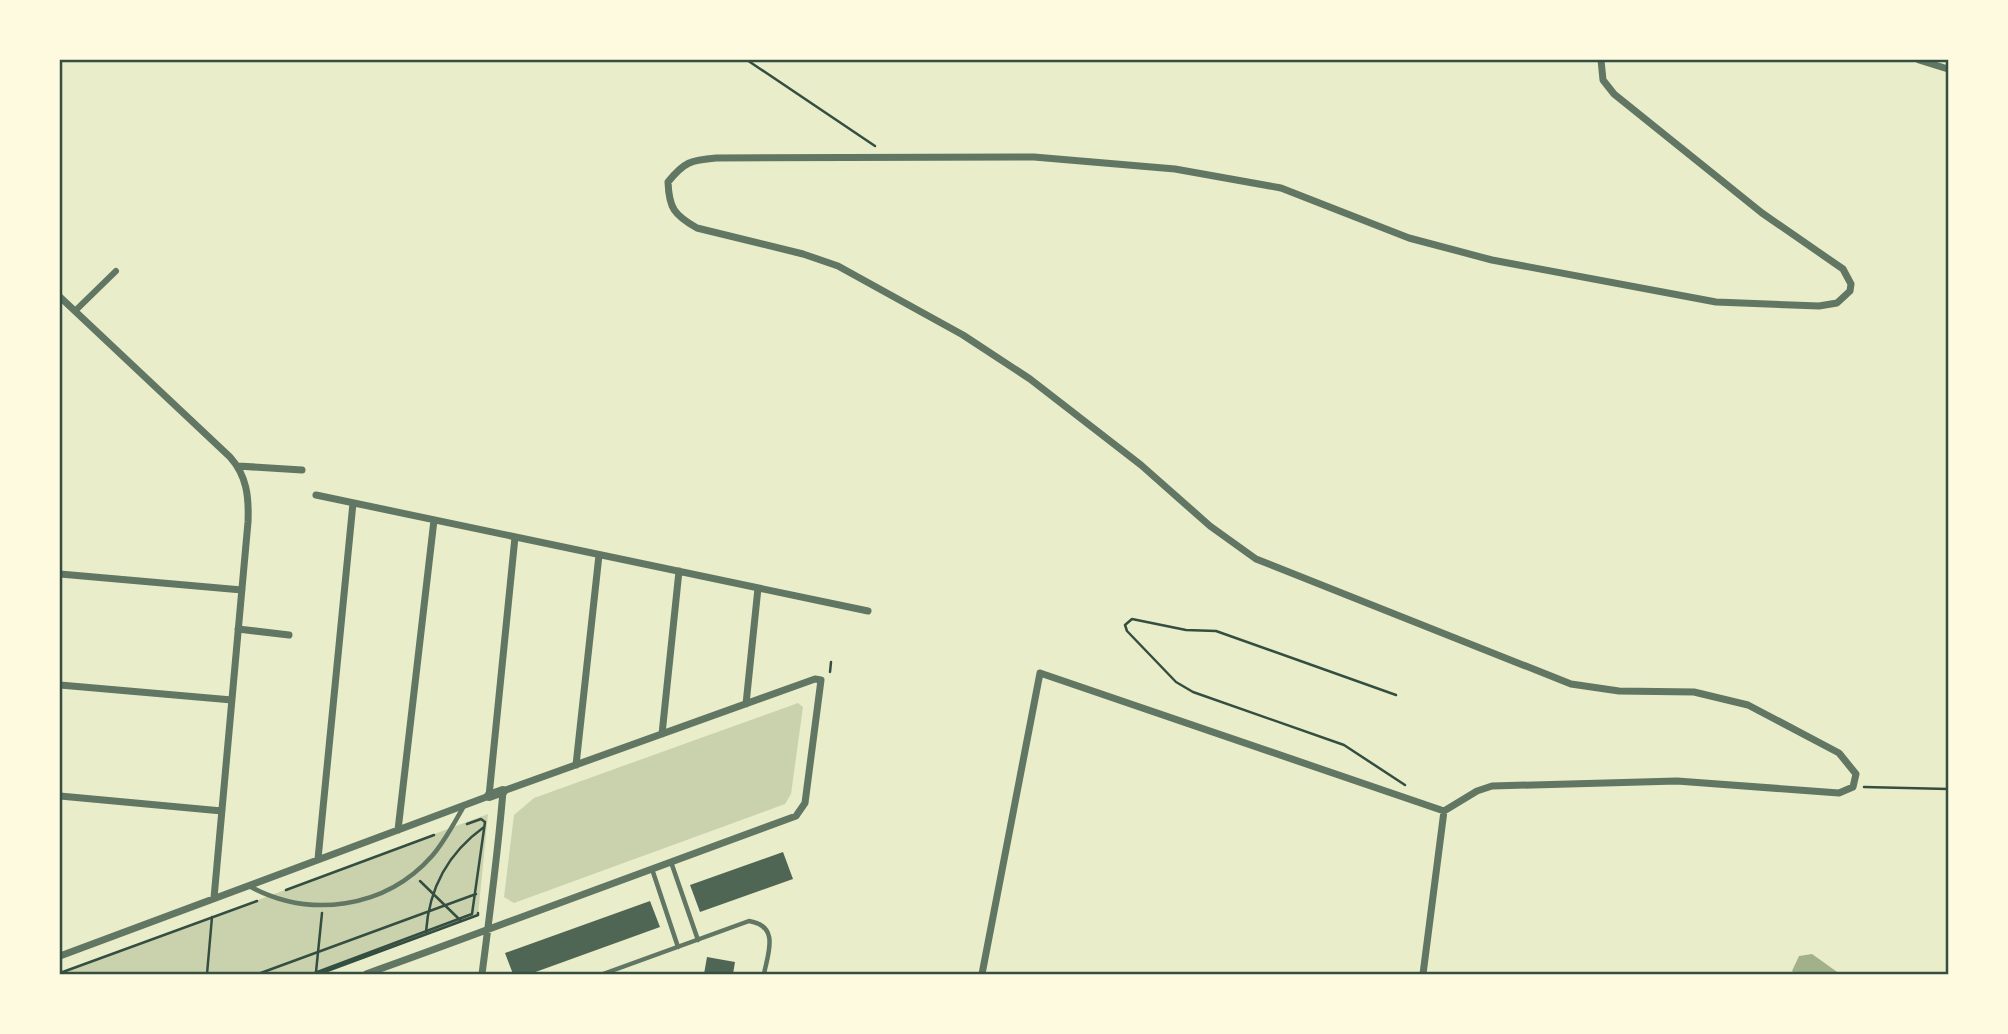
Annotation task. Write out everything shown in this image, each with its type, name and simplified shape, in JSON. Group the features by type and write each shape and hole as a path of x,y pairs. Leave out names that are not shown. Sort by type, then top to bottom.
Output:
{"street":[{"path":"1444,811 1477,791 1492,786 1677,781 1839,793 1853,787 1856,774 1839,753 1748,705 1694,692 1619,691 1571,684 1256,559 1210,526 1141,465 1030,379 962,335 838,266 803,254 697,228 681,219 669,204 668,182 680,167 698,160 1034,157 1175,169 1280,188 1409,238 1492,260 1716,302 1819,306 1837,303 1850,291 1851,284 1843,269 1762,213 1614,93 1603,79 1601,60"},
{"path":"1919,60 1948,69"},
{"path":"75,312 116,271"},
{"path":"60,297 238,466 245,479 249,505 214,898"},
{"path":"238,466 302,470"},
{"path":"316,495 868,611"},
{"path":"318,859 353,503"},
{"path":"398,830 434,520"},
{"path":"489,796 515,537"},
{"path":"576,765 600,555"},
{"path":"662,734 679,571"},
{"path":"60,574 242,590"},
{"path":"746,704 758,588"},
{"path":"239,629 289,635"},
{"path":"982,975 1040,674 1444,811"},
{"path":"60,956 464,805 815,679 821,680 805,803 796,816 366,975"},
{"path":"60,685 232,700"},
{"path":"482,975 503,791"},
{"path":"60,796 222,811"},
{"path":"1423,975 1444,811"},
{"path":"396,975 397,963"}],"lane":[{"path":"247,886 268,897 294,904 323,906 372,897 413,874 438,849 464,805"},
{"path":"671,862 698,940"},
{"path":"652,869 678,947"},
{"path":"603,975 749,921 766,928 770,940 764,975"}],"path":[{"path":"747,60 893,158"},
{"path":"1396,695 1216,631 1186,630 1132,619 1125,625 1127,631 1175,682 1205,697 1344,745 1401,782 1421,803"},
{"path":"830,671 831,662"},
{"path":"1853,787 1948,789"},
{"path":"60,973 451,829 479,819 484,821 474,913 314,974"},
{"path":"426,932 433,893 450,859 484,827"},
{"path":"413,874 460,920"},
{"path":"258,975 477,894"},
{"path":"314,974 323,906"},
{"path":"207,975 212,917"}],"shaded area":[{"path":"798,703 803,707 791,794 785,804 514,903 504,897 514,815 534,798"},
{"path":"488,814 478,915 317,974 60,974"},
{"path":"1812,954 1840,974 1796,974 1792,971 1799,956"}],"building":[{"path":"783,852 793,879 700,912 690,885"},
{"path":"650,901 660,927 530,974 513,974 505,953"},
{"path":"707,957 735,962 733,974 704,974"}]}
